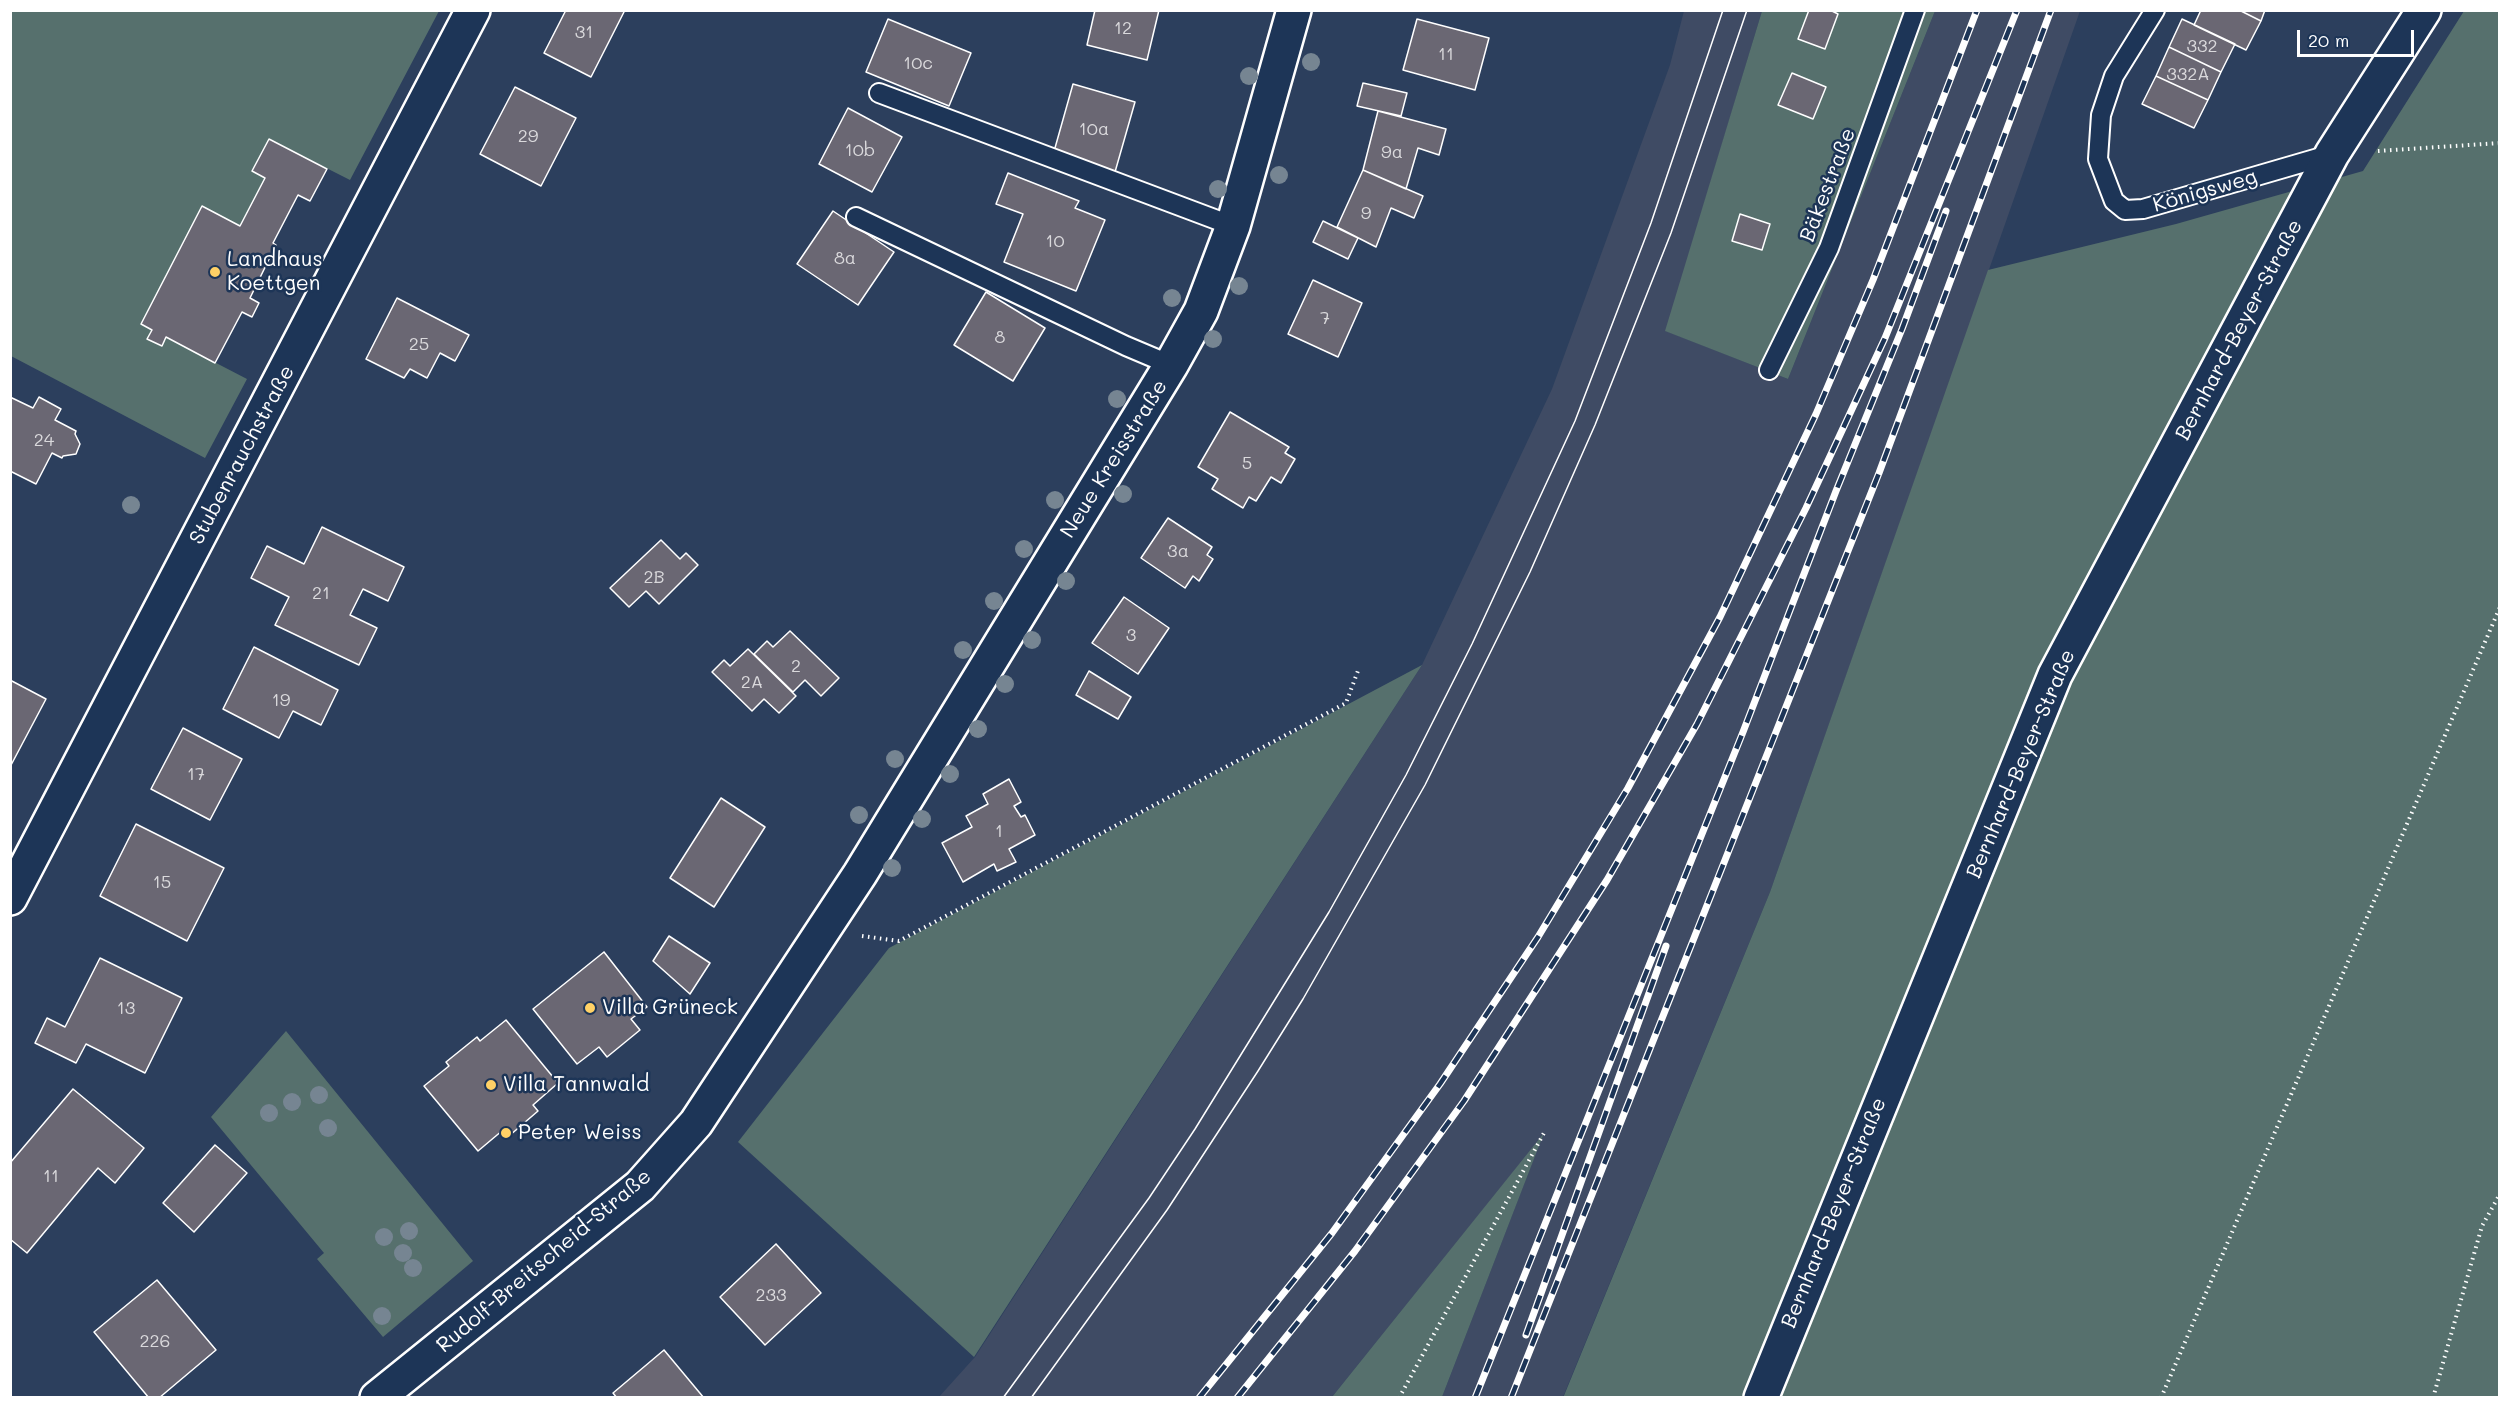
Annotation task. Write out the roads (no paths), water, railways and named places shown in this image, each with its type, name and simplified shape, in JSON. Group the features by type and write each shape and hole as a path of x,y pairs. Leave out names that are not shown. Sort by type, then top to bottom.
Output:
{"street":[{"name":"Stubenrauchstraße","path":"10,898 473,10"},
{"name":"Neue Kreisstraße","path":"860,874 1171,365 1201,311 1233,226 1294,10"},
{"path":"2332,154 2424,10"},
{"name":"Bernhard-Beyer-Straße","path":"1761,1398 2055,675 2332,154"},
{"name":"Rudolf-Breitscheid-Straße","path":"376,1398 640,1186 696,1123 860,874"}],"lane":[{"name":"Bäkestraße","path":"1769,370 1829,248 1915,10"},
{"name":"Königsweg","path":"2155,10 2114,76 2101,115 2098,159 2114,201 2125,210 2143,209 2332,154"},
{"path":"879,93 1233,226"},
{"path":"856,217 1126,346 1171,365"}],"tram line":[{"path":"1003,1398 1149,1198 1195,1129 1329,912 1406,775 1472,644 1575,421 1651,223 1723,10"},
{"path":"1031,1398 1167,1210 1258,1071 1303,999 1425,785 1530,572 1595,425 1671,233 1747,10"}],"railway":[{"path":"1199,1398 1332,1233 1440,1084 1538,937 1628,788 1720,617 1816,414 1873,280 1977,10"},
{"path":"1237,1398 1355,1251 1464,1101 1607,880 1697,724 1806,508 1885,338 2017,10"},
{"path":"1511,1398 1879,473 2051,10"},
{"path":"1475,1398 1743,732 1836,491 1902,329 1946,211"},
{"path":"1526,1335 1666,946"}],"place":[{"name":"Landhaus Koettgen","path":"215,272"},
{"name":"Villa Grüneck","path":"590,1008"},
{"name":"Villa Tannwald","path":"491,1085"},
{"name":"Peter Weiss","path":"506,1133"}]}
